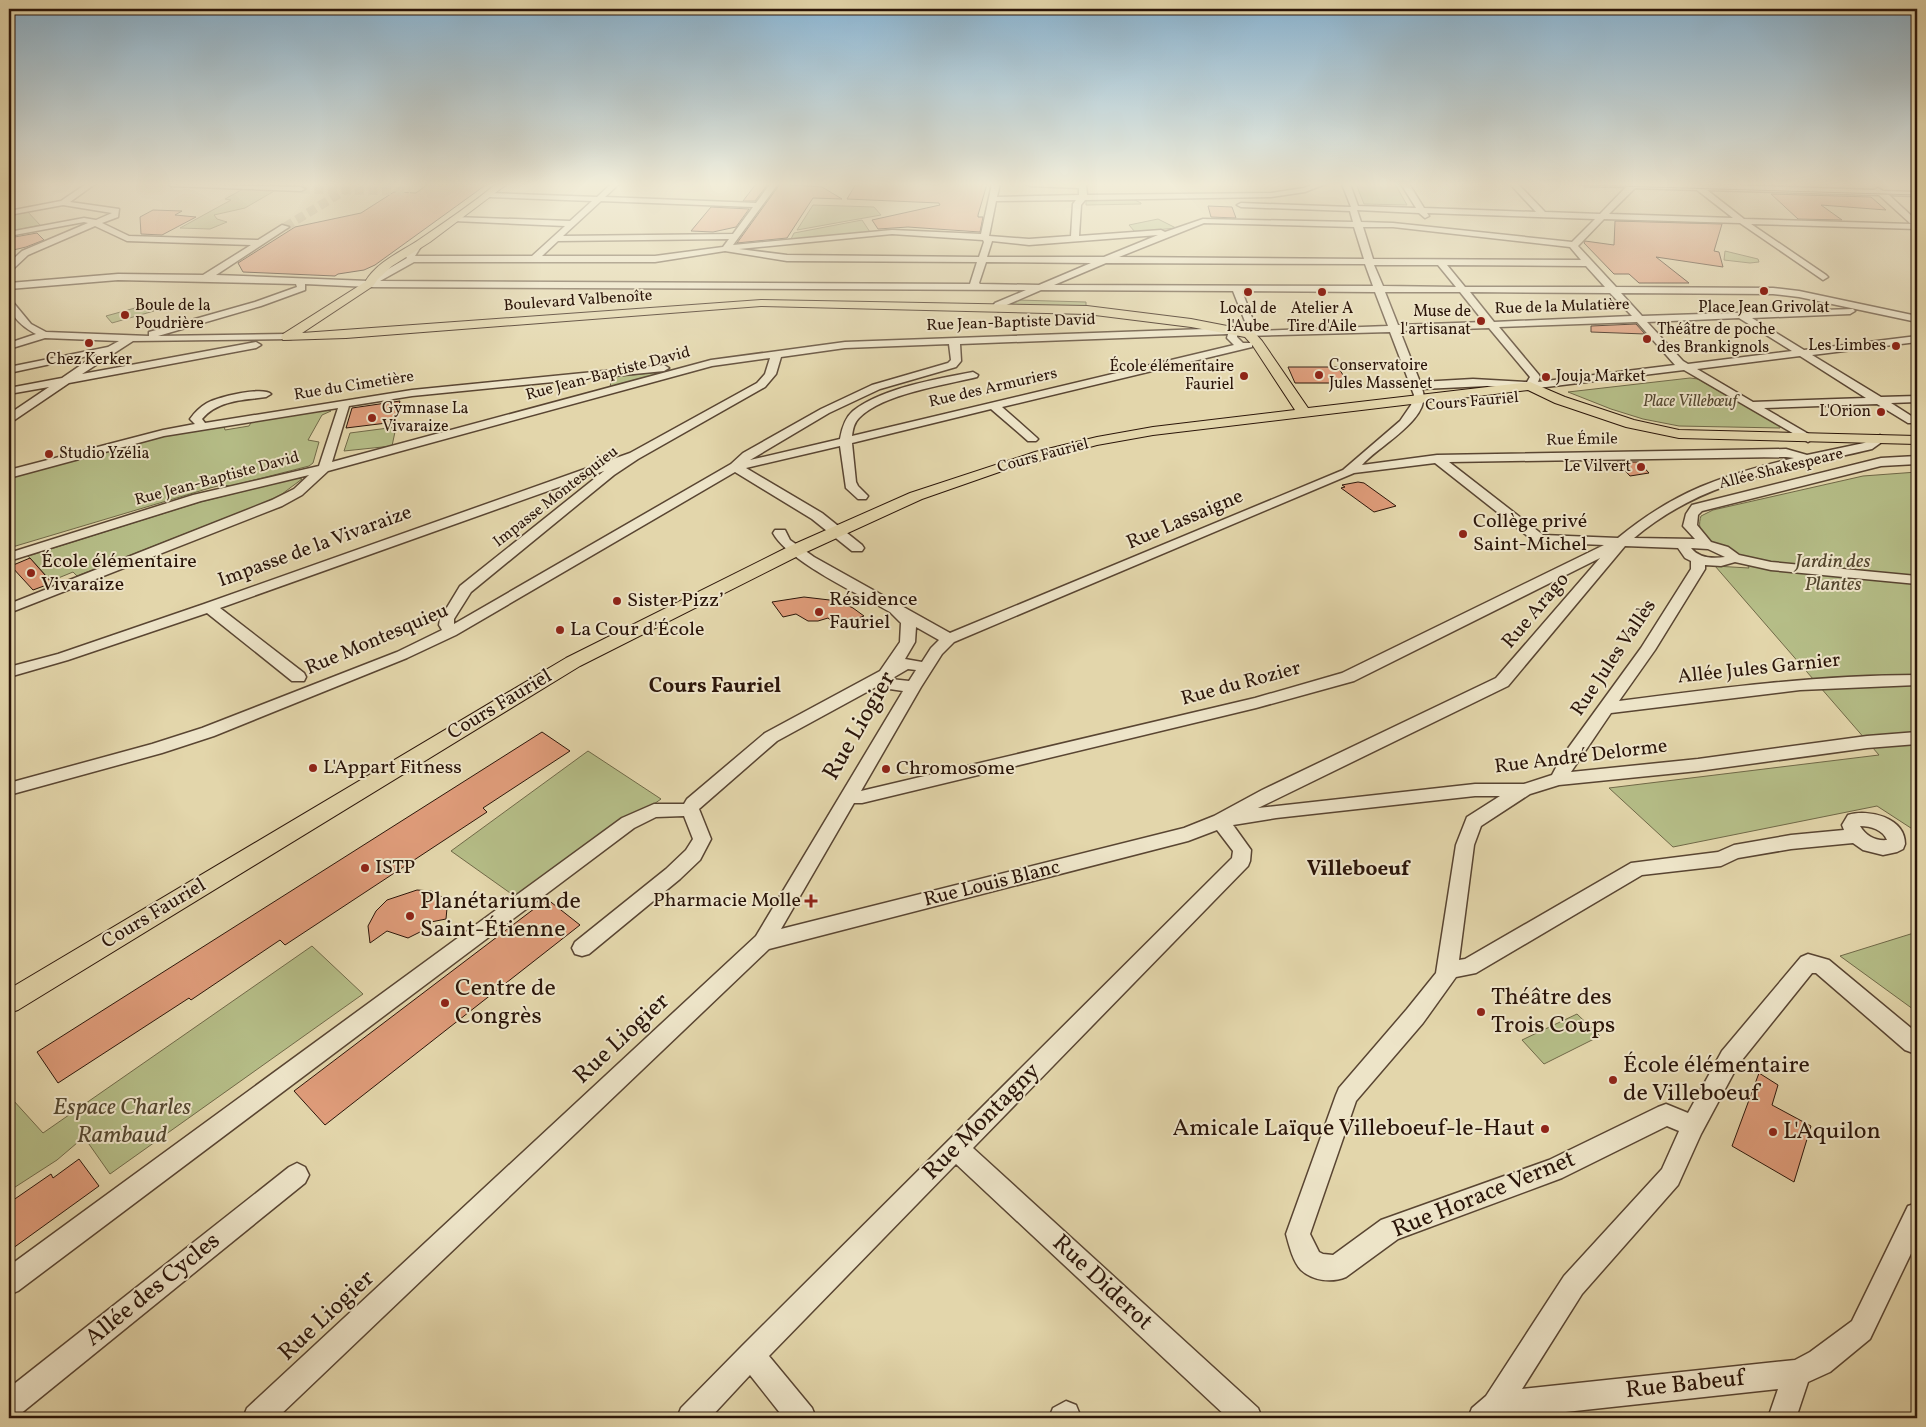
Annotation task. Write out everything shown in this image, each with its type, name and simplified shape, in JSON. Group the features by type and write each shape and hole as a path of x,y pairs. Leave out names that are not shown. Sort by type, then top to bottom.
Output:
{"main road":[{"path":"287,337 369,284 370,280 387,265 409,251"},
{"name":"Boulevard Valbenoîte","path":"287,337 761,304 1087,310 1191,323 1253,337"},
{"path":"1253,337 1303,412"},
{"path":"1530,386 1560,400 1631,424 1659,431 1738,436 1917,440"},
{"name":"Cours Fauriel","path":"9,1002 573,662 788,542 836,532 916,496 959,480 1077,446 1153,431 1416,397 1530,386"},
{"name":"Cours Fauriel","path":"1416,397 1515,396 1560,400"}],"street":[{"path":"9,268 25,253 31,251"},
{"path":"174,284 195,282 220,269 248,251"},
{"path":"412,259 409,255 413,251"},
{"path":"534,259 543,251"},
{"path":"369,284 412,259 655,259 709,251"},
{"path":"732,251 737,253 787,258 1588,263"},
{"path":"977,286 974,284 984,251"},
{"path":"998,308 998,305 1128,251"},
{"path":"1366,251 1416,397"},
{"path":"1578,251 1638,319 1684,367 1808,438"},
{"path":"1785,251 1823,277"},
{"path":"456,267 464,259"},
{"path":"642,279 655,259"},
{"path":"1440,262 1535,377 1530,386"},
{"path":"326,282 365,277 387,265"},
{"path":"220,269 232,278"},
{"path":"440,285 449,275"},
{"path":"9,287 87,279 202,278 267,279 296,283 302,286 300,289 276,298 132,339 113,348 9,419"},
{"path":"220,285 232,278"},
{"path":"9,287 87,279"},
{"path":"257,285 265,282 267,279"},
{"path":"9,287 66,284 257,285 326,282 440,285 642,279 1042,287 1773,291 1799,294 1917,319"},
{"path":"1603,280 1620,287 1640,290"},
{"path":"1236,288 1253,328 1253,337"},
{"path":"9,303 33,329 44,334"},
{"path":"1874,310 1915,311"},
{"name":"Rue de la Mulatière","path":"1253,337 1393,327 1874,310"},
{"path":"1741,315 1912,421"},
{"path":"9,335 33,329"},
{"path":"1233,331 1232,338 1240,346"},
{"name":"Rue Jean-Baptiste David","path":"9,557 197,498 324,468 710,363 845,345 1233,331"},
{"path":"9,346 44,334"},
{"name":"Boulevard Valbenoîte","path":"44,334 80,338 132,339 287,337"},
{"path":"9,391 262,344 287,337"},
{"name":"Rue des Armuriers","path":"735,467 1240,346 1253,337"},
{"path":"857,548 818,516 735,467 747,456 807,421 867,391 920,373 952,365 956,361 954,344 956,342"},
{"path":"1530,386 1803,353 1914,342"},
{"path":"9,370 113,348"},
{"name":"Impasse Montesquieu","path":"450,632 446,625 447,619 465,589 610,472 634,456 761,386 774,371 776,354"},
{"name":"Rue du Cimetière","path":"9,474 163,433 345,403 412,393 710,363"},
{"path":"862,496 852,488 850,482 846,440 849,424 854,415 876,402 927,384 973,375"},
{"path":"9,398 27,388"},
{"path":"202,426 196,419 200,413 224,400 266,394"},
{"name":"Rue Lassaigne","path":"949,638 1162,552 1353,470 1360,460 1404,424 1416,397"},
{"path":"1753,405 1917,399"},
{"path":"9,609 277,503 298,492 324,468 345,403"},
{"path":"993,405 1032,439"},
{"name":"Rue Arago","path":"1220,821 1268,794 1502,682 1620,543 1638,526 1692,492 1735,477 1868,446 1880,439"},
{"name":"Rue Émile","path":"1353,470 1437,459 1786,453 1812,458"},
{"name":"Impasse de la Vivaraize","path":"9,672 63,657 209,607 634,456"},
{"path":"1437,459 1540,539 1707,545 1720,548 1734,558 1759,564 1870,577 1917,580"},
{"name":"Allée Shakespeare","path":"1707,545 1690,526 1692,514 1697,508 1881,462 1917,460"},
{"name":"Rue Montesquieu","path":"9,789 156,749 208,732 402,655 450,632 735,467"},
{"path":"788,542 820,566 949,638"},
{"name":"Rue du Rozier","path":"850,796 862,797 1247,706 1348,677 1620,543"},
{"path":"1683,544 1684,550 1689,556 1698,559 1728,562 1734,558"},
{"name":"Rue Jules Vallès","path":"1558,779 1567,762 1647,650 1698,569 1698,559"},
{"path":"880,677 896,662 909,638 908,621 889,606"},
{"path":"209,607 298,677"},
{"name":"Rue Liogier","path":"256,1418 763,942 925,667 949,638"},
{"path":"9,1282 628,823 654,811 689,808 771,737 906,664 925,667"},
{"path":"880,677 913,687"},
{"name":"Allée Jules Garnier","path":"1607,708 1808,683 1857,680 1917,680"},
{"name":"Rue André Delorme","path":"1220,821 1276,811 1475,790 1524,790 1558,779 1698,765 1867,742 1917,738"},
{"name":"Rue Horace Vernet","path":"1524,790 1473,822 1465,845 1446,976 1415,1016 1347,1095 1298,1234 1304,1251 1310,1261 1320,1267 1337,1268 1390,1230 1554,1170 1666,1115 1693,1126"},
{"path":"582,948 674,874 693,855 702,840 689,808"},
{"name":"Rue Louis Blanc","path":"763,942 1188,834 1220,821"},
{"name":"Rue Montagny","path":"691,1418 751,1355 1241,861 1242,850 1220,821"},
{"path":"1447,970 1469,967 1638,868 1720,859 1734,852 1783,844 1857,836"},
{"path":"1490,1412 1573,1285 1670,1177 1693,1126 1730,1058 1808,963 1822,966 1913,1043"},
{"name":"Rue Diderot","path":"956,1148 1248,1418"},
{"name":"Allée des Cycles","path":"9,1405 297,1175"},
{"name":"Rue Babeuf","path":"1490,1412 1797,1373 1820,1362 1861,1330 1917,1215"},
{"path":"751,1355 802,1418"},
{"path":"1782,1418 1797,1373"}],"green space":[{"path":"1725,251 1758,259 1759,262 1750,263 1724,260"},
{"path":"1017,300 1086,302 1086,306 1007,305"},
{"name":"Boule de la Poudrière","path":"146,305 154,311 112,323 106,316"},
{"path":"660,372 660,374 610,387 612,377"},
{"name":"Place Villebœuf","path":"1690,378 1698,379 1780,426 1780,428 1679,426 1643,419 1568,392"},
{"path":"325,410 331,411 322,415 308,440 319,442 313,463 309,466 231,486 222,485 210,488 9,548 9,477 162,436 224,426 225,430 249,426 252,421"},
{"path":"396,427 392,446 344,451 350,433"},
{"name":"Jardin des Plantes","path":"1917,472 1917,832 1877,806 1673,847 1609,788 1879,755 1715,566 1749,568 1744,558 1719,546 1703,533 1700,526 1701,516 1713,510 1863,476"},
{"path":"297,478 302,479 282,494 266,502 77,576 73,572 51,581 28,556 200,502"},
{"path":"588,751 661,799 520,900 451,851"},
{"path":"1917,932 1917,1012 1840,956"},
{"name":"Espace Charles Rambaud","path":"312,946 363,994 110,1174 84,1137 57,1160 9,1191 9,1103 13,1100 43,1133"},
{"path":"1577,1014 1600,1036 1544,1064 1522,1040"}],"building":[{"path":"258,251 395,251 375,265 364,270 335,276 243,272 238,263"},
{"path":"1591,251 1714,251 1719,252 1723,267 1656,257 1689,283 1639,283 1629,274 1614,274"},
{"path":"1636,324 1645,334 1591,332 1591,326"},
{"name":"Conservatoire Jules Massenet","path":"1288,367 1338,367 1348,383 1295,383"},
{"name":"Gymnase La Vivaraize","path":"400,401 395,422 346,428 352,408"},
{"name":"Le Vilvert","path":"1617,462 1639,462 1649,473 1630,476"},
{"path":"1358,482 1364,483 1396,506 1374,512 1341,488 1345,487 1342,485"},
{"name":"École élémentaire Vivaraize","path":"30,558 52,583 33,590 11,566"},
{"name":"Résidence Fauriel","path":"804,597 838,601 864,616 837,626 828,618 808,621 796,614 783,617 772,602"},
{"name":"ISTP","path":"542,732 570,751 483,808 487,812 285,945 280,940 191,1000 189,998 58,1083 37,1052"},
{"name":"Planétarium de Saint-Étienne","path":"417,890 431,891 442,897 447,908 446,919 431,922 424,930 408,938 387,931 370,943 368,926 376,911 387,900"},
{"name":"Centre de Congrès","path":"547,899 580,925 325,1125 294,1091"},
{"name":"L'Aquilon","path":"1759,1073 1778,1085 1772,1105 1811,1126 1794,1182 1732,1146"},
{"path":"79,1159 99,1186 9,1251 9,1203 51,1174 53,1178"}],"place":[{"name":"Place Jean Grivolat","path":"1764,291"},
{"name":"Local de l'Aube","path":"1248,292"},
{"name":"Atelier A Tire d'Aile","path":"1322,292"},
{"name":"Boule de la Poudrière","path":"125,315"},
{"name":"Muse de l'artisanat","path":"1481,321"},
{"name":"Théâtre de poche des Brankignols","path":"1647,339"},
{"name":"Chez Kerker","path":"89,343"},
{"name":"Les Limbes","path":"1896,346"},
{"name":"Conservatoire Jules Massenet","path":"1319,375"},
{"name":"École élémentaire Fauriel","path":"1244,376"},
{"name":"Jouja Market","path":"1546,377"},
{"name":"L'Orion","path":"1881,412"},
{"name":"Gymnase La Vivaraize","path":"372,418"},
{"name":"Studio Yzélia","path":"49,454"},
{"name":"Le Vilvert","path":"1641,467"},
{"name":"Collège privé Saint-Michel","path":"1463,534"},
{"name":"École élémentaire Vivaraize","path":"31,573"},
{"name":"Sister Pizz’","path":"617,601"},
{"name":"Résidence Fauriel","path":"819,612"},
{"name":"La Cour d'École","path":"560,630"},
{"name":"L'Appart Fitness","path":"313,768"},
{"name":"Chromosome","path":"886,769"},
{"name":"ISTP","path":"365,868"},
{"name":"Pharmacie Molle","path":"811,901"},
{"name":"Planétarium de Saint-Étienne","path":"410,916"},
{"name":"Centre de Congrès","path":"445,1003"},
{"name":"Théâtre des Trois Coups","path":"1481,1012"},
{"name":"École élémentaire de Villeboeuf","path":"1613,1080"},
{"name":"Amicale Laïque Villeboeuf-le-Haut","path":"1545,1129"},
{"name":"L'Aquilon","path":"1773,1132"}],"district":[{"name":"Cours Fauriel","path":"715,686"},
{"name":"Villeboeuf","path":"1358,869"}]}
